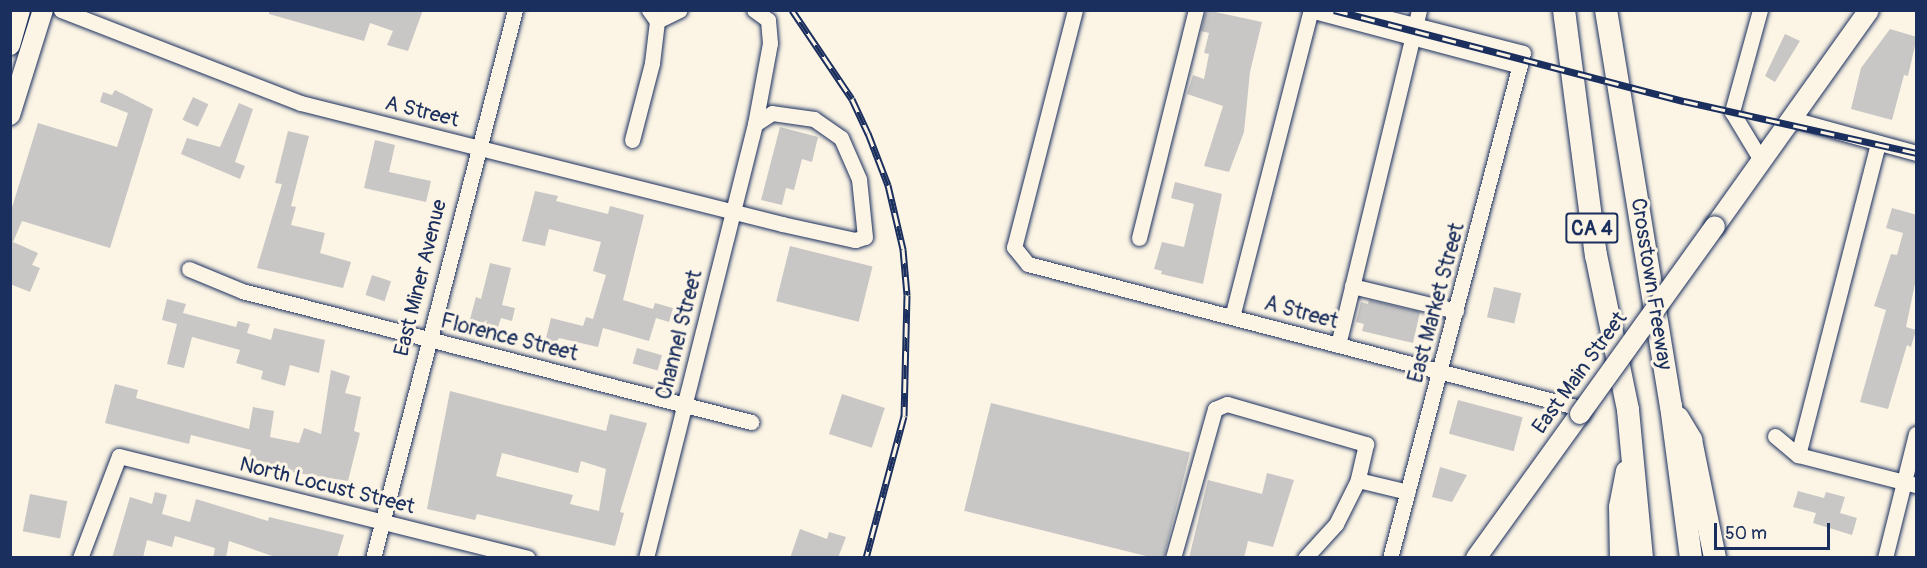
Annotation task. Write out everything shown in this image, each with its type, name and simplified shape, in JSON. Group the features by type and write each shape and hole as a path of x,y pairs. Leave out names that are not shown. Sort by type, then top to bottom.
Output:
{"highway":[{"name":"CA 4","path":"1564,10 1596,255 1632,444 1642,558"},
{"name":"Crosstown Freeway","path":"1606,10 1671,406 1691,558"},
{"path":"1671,406 1691,440 1715,558"},
{"path":"1621,558 1620,507 1632,444"}],"main road":[{"path":"10,116 43,10"},
{"name":"East Main Street","path":"1476,558 1869,10"}],"street":[{"name":"A Street","path":"61,10 289,99 782,224 855,240 865,237 859,179 841,138 814,119 772,113 755,124"},
{"name":"East Miner Avenue","path":"373,558 427,338 515,10"},
{"path":"632,140 652,63 653,16 680,10"},
{"name":"Channel Street","path":"646,558 755,124 770,43 768,20 754,10"},
{"name":"A Street","path":"1075,10 1014,247 1028,264 1581,410"},
{"path":"1139,237 1196,10"},
{"path":"1356,10 1415,24"},
{"path":"1760,10 1732,112 1761,160"},
{"path":"1232,317 1310,11 1415,24"},
{"path":"1338,345 1415,24"},
{"name":"East Market Street","path":"1390,558 1441,372 1521,59 1415,24"},
{"path":"1792,119 1917,153"},
{"path":"1798,455 1878,143"},
{"name":"Florence Street","path":"189,269 242,291 751,422"},
{"path":"1352,286 1456,311"},
{"path":"1173,558 1215,410 1227,404 1366,444 1358,480 1336,524 1305,558"},
{"path":"1885,558 1911,483 1917,434"},
{"path":"1775,436 1798,455 1911,483"},
{"name":"North Locust Street","path":"80,558 117,458 130,457 527,558"},
{"path":"1358,480 1408,492"}],"building":[{"path":"269,10 423,10 408,51 387,45 393,31 370,23 364,41 269,14"},
{"path":"1206,10 1262,22 1250,72 1244,132 1229,172 1204,166 1223,106 1187,94 1193,75 1204,79 1209,54 1204,53 1209,33 1201,31"},
{"path":"1890,29 1917,37 1908,76 1904,75 1892,120 1851,109 1861,68"},
{"path":"1785,34 1800,41 1775,82 1765,76"},
{"path":"115,90 153,109 110,248 22,221 13,242 38,253 32,265 40,268 30,292 10,284 10,214 38,123 117,147 128,113 100,102 103,92 112,95"},
{"path":"193,97 208,104 198,127 182,120"},
{"path":"239,103 253,109 235,162 245,166 240,179 181,154 187,138 220,147"},
{"path":"780,127 818,137 812,162 802,159 794,190 786,188 782,205 761,200"},
{"path":"288,131 309,136 291,206 296,207 291,225 325,233 320,253 351,262 343,288 257,268 282,184 275,183"},
{"path":"375,140 395,145 389,172 431,181 426,202 364,188"},
{"path":"1175,182 1222,194 1203,284 1161,274 1162,271 1154,269 1162,242 1184,247 1194,204 1171,198"},
{"path":"535,191 558,196 556,201 608,214 610,206 644,215 623,300 653,309 655,303 673,308 669,322 656,318 649,341 603,328 598,347 559,338 557,345 545,342 551,318 583,326 586,317 593,319 606,275 593,271 601,242 549,229 545,246 522,241"},
{"path":"1892,208 1917,215 1917,274 1906,327 1916,330 1911,347 1907,345 1888,409 1860,402 1886,310 1874,306 1891,254 1897,255 1903,233 1886,228"},
{"path":"790,246 872,267 859,322 776,301"},
{"path":"490,263 511,268 502,305 515,308 512,321 501,318 498,327 470,319 476,297 481,299"},
{"path":"372,275 391,281 385,301 366,295"},
{"path":"1494,287 1521,293 1514,324 1487,317"},
{"path":"167,299 186,304 183,313 236,327 238,321 250,324 247,333 271,340 274,328 325,340 319,373 290,365 285,386 261,379 263,371 236,363 240,350 192,337 184,368 167,364 177,324 162,320"},
{"path":"1369,300 1420,312 1413,343 1362,331 1364,324 1356,322 1361,302 1368,304"},
{"path":"637,348 662,355 658,371 633,363"},
{"path":"331,370 350,376 345,393 361,397 354,431 360,433 348,481 273,469 274,465 249,458 251,450 191,435 189,444 105,423 115,384 138,390 136,398 249,429 253,407 274,411 270,437 299,443 304,428 321,434"},
{"path":"450,391 606,431 610,414 647,423 620,512 624,513 615,546 477,514 475,520 427,509","holes":["502,453 578,473 581,461 606,469 599,511 570,504 573,495 496,476"]},
{"path":"842,394 885,408 872,448 829,434"},
{"path":"1458,400 1523,417 1514,451 1449,434"},
{"path":"991,403 1190,453 1164,558 1154,558 964,511"},
{"path":"1440,467 1467,475 1452,502 1432,497"},
{"path":"1267,473 1294,480 1273,547 1248,541 1244,558 1189,558 1208,480 1262,494"},
{"path":"1798,491 1824,498 1826,492 1845,497 1840,513 1857,518 1852,535 1813,523 1816,513 1793,507"},
{"path":"155,492 167,495 162,514 190,522 196,499 268,521 269,517 344,535 337,558 278,558 229,541 226,558 213,558 215,548 175,536 172,547 147,540 143,558 112,558 130,497 152,504"},
{"path":"30,494 67,501 60,539 23,531"},
{"path":"800,529 827,539 829,532 846,537 838,558 790,558"}],"railway":[{"path":"792,10 852,99 868,133 888,185 903,249 907,295 904,416 866,558"},
{"path":"1334,10 1684,101 1916,153"}]}
